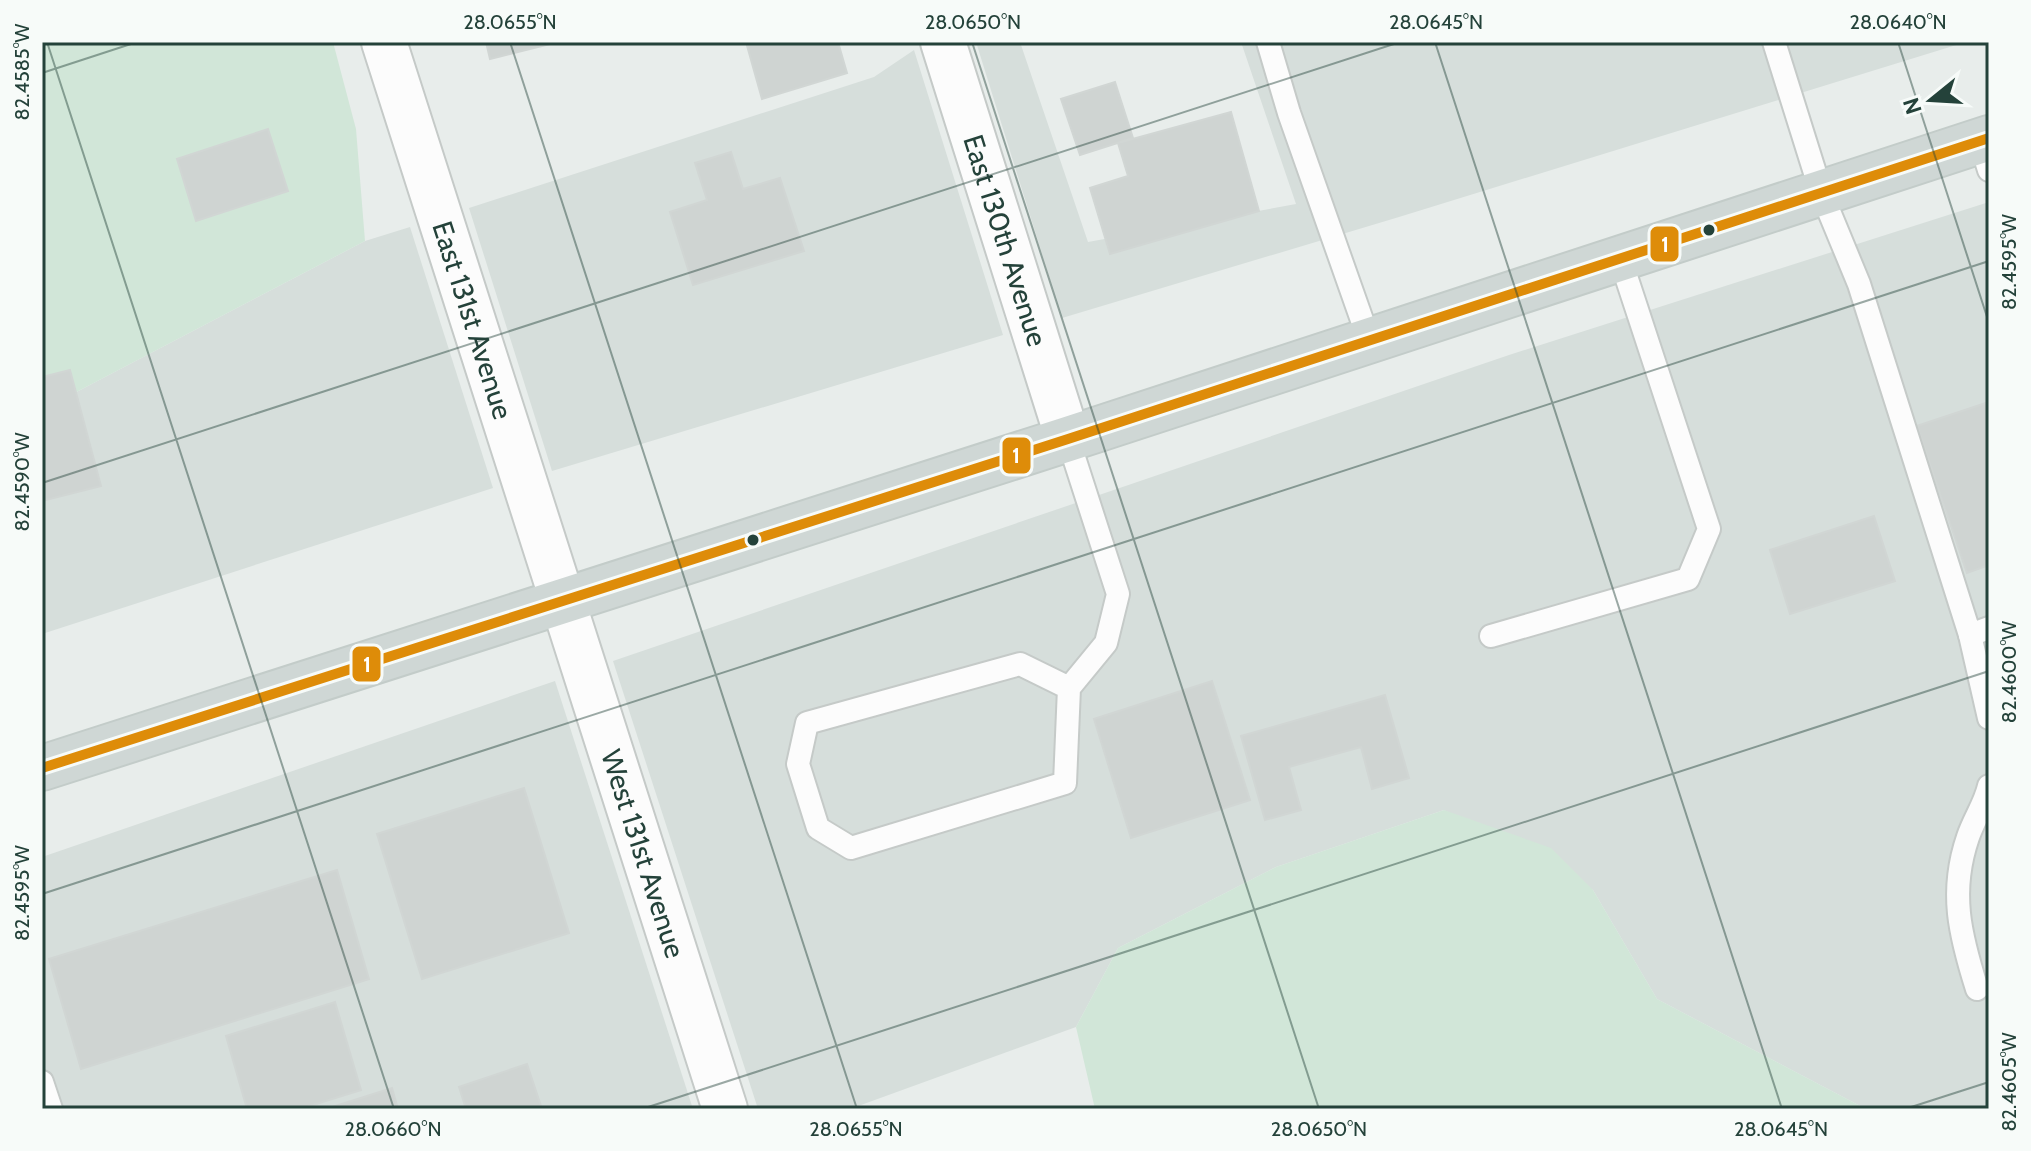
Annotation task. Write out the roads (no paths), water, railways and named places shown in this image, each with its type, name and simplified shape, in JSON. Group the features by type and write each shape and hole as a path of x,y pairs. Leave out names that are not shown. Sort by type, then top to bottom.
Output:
{"main road":[{"path":"42,768 1068,439 1821,192 1986,149"}],"street":[{"name":"East 131st Avenue","path":"384,42 561,600"},
{"name":"East 130th Avenue","path":"943,42 1068,439"},
{"name":"West 131st Avenue","path":"561,600 725,1109"}],"lane":[{"path":"1268,42 1289,113 1369,340"},
{"path":"1774,42 1821,192 1859,284 1980,632 1989,718"},
{"path":"1491,636 1688,579 1709,529 1620,258"},
{"path":"1068,439 1118,594 1106,643 1069,688 1065,783 851,848 818,828 798,764 807,723 1020,664 1069,688"},
{"path":"1977,989 1957,914 1959,876 1966,843 1989,786"},
{"path":"42,1082 51,1109"}]}
